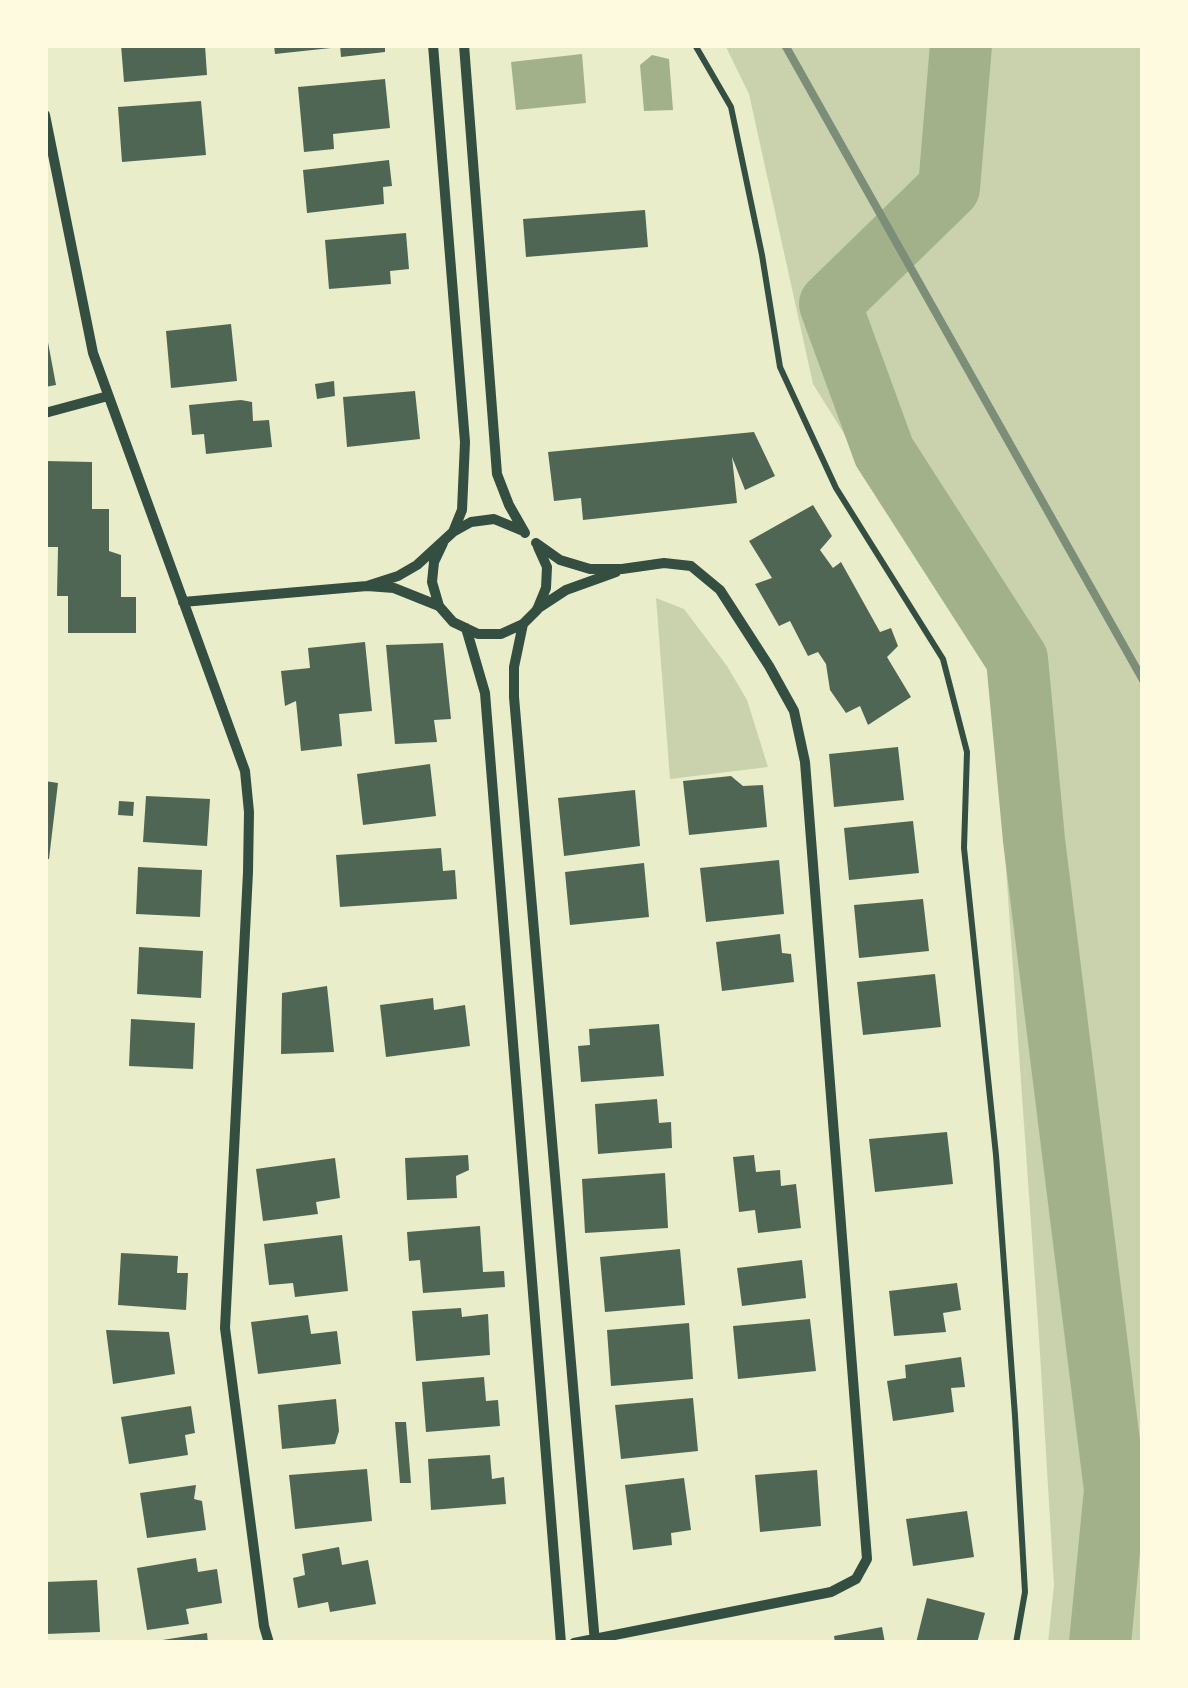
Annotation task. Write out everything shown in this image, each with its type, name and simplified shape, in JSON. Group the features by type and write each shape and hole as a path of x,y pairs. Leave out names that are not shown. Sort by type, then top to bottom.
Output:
{"street":[{"path":"433,45 465,442 462,510 454,532"},
{"path":"464,45 497,474 526,533"},
{"path":"45,115 92,353 244,771 249,812 248,872 224,1328 269,1643"},
{"path":"45,413 108,396"},
{"path":"367,586 417,565 471,522 494,520 521,529 560,560 590,569 622,570"},
{"path":"443,543 434,562 432,582 439,606 453,622 478,634 501,634 523,624 566,590 622,570 664,563 691,566 720,590 769,666 794,711 805,762 867,1558 856,1579 831,1592 574,1643"},
{"path":"536,543 546,567 546,588 537,610"},
{"path":"183,602 367,586 394,588 439,606"},
{"path":"523,624 514,667 514,697 595,1641"},
{"path":"466,628 485,693 560,1643"},
{"path":"623,1643 634,1631"}],"path":[{"path":"695,45 730,107 762,255 780,367 836,488 942,658 967,752 964,848 996,1155 1016,1416 1024,1592 1016,1643"}],"shaded area":[{"path":"725,45 1143,45 1143,1643 1048,1643 1054,1585 992,670 813,384 749,94"},
{"path":"582,54 586,103 516,110 511,62"},
{"path":"652,55 669,59 673,110 644,111 640,65"},
{"path":"656,598 684,609 727,666 747,700 768,767 670,779"}],"building":[{"path":"121,45 205,45 207,75 124,82"},
{"path":"274,45 331,45 331,48 275,54"},
{"path":"340,45 385,45 385,52 341,57"},
{"path":"385,79 390,128 333,134 334,149 304,152 298,87"},
{"path":"201,101 206,155 122,162 118,107"},
{"path":"389,160 392,186 383,187 384,204 307,213 303,170"},
{"path":"645,210 648,247 526,257 523,219"},
{"path":"406,233 409,269 390,271 391,284 329,289 325,240"},
{"path":"231,324 237,381 171,388 166,331"},
{"path":"45,337 56,385 45,387"},
{"path":"334,381 335,396 317,399 315,384"},
{"path":"415,391 420,439 347,447 343,397"},
{"path":"252,402 253,421 269,420 272,447 206,454 204,434 192,435 189,405"},
{"path":"754,432 775,476 745,490 732,457 737,503 583,520 581,498 554,501 548,452"},
{"path":"45,461 92,462 92,509 109,509 109,551 121,555 121,597 136,597 136,633 68,633 68,596 57,596 58,547 45,547"},
{"path":"813,505 832,536 820,550 833,568 841,562 880,632 891,628 898,646 887,657 911,697 868,725 860,706 846,713 830,690 826,664 818,652 808,656 790,621 779,626 755,584 772,578 749,541"},
{"path":"365,642 372,711 339,714 342,746 301,751 296,701 285,706 281,671 310,668 308,648"},
{"path":"443,643 451,719 434,720 437,742 395,744 386,645"},
{"path":"898,747 904,800 834,807 829,754"},
{"path":"430,764 436,816 363,825 357,774"},
{"path":"731,776 743,786 763,785 767,827 689,835 683,781"},
{"path":"45,781 58,783 49,859 45,859"},
{"path":"635,790 640,846 564,856 558,798"},
{"path":"146,796 210,799 207,846 143,842"},
{"path":"119,801 134,802 133,816 118,815"},
{"path":"913,821 919,873 849,880 844,828"},
{"path":"441,848 443,871 455,870 457,899 340,907 336,855"},
{"path":"779,860 784,914 706,922 700,868"},
{"path":"644,863 649,917 570,925 565,872"},
{"path":"138,867 202,870 200,917 136,914"},
{"path":"923,899 929,951 859,958 854,905"},
{"path":"780,934 782,953 791,954 794,982 722,991 716,942"},
{"path":"139,947 203,951 201,998 137,994"},
{"path":"935,974 941,1027 863,1035 857,982"},
{"path":"327,986 334,1052 281,1054 282,993"},
{"path":"433,998 434,1010 465,1005 470,1046 386,1057 380,1005"},
{"path":"131,1019 195,1023 193,1069 129,1066"},
{"path":"659,1024 664,1076 581,1082 578,1046 590,1045 589,1029"},
{"path":"657,1099 659,1123 671,1122 672,1148 598,1154 595,1104"},
{"path":"947,1132 953,1184 875,1192 869,1139"},
{"path":"468,1155 469,1170 456,1176 457,1198 407,1200 405,1158"},
{"path":"754,1155 756,1172 780,1170 781,1186 796,1184 801,1228 758,1233 755,1210 739,1212 733,1157"},
{"path":"335,1158 340,1198 316,1202 318,1214 263,1221 256,1169"},
{"path":"665,1173 668,1228 585,1233 582,1179"},
{"path":"480,1226 483,1272 504,1271 505,1287 423,1293 420,1260 409,1261 407,1232"},
{"path":"342,1235 348,1291 295,1297 293,1283 269,1285 264,1244"},
{"path":"680,1249 685,1305 605,1312 600,1257"},
{"path":"121,1253 178,1256 177,1273 188,1273 186,1310 118,1305"},
{"path":"802,1260 806,1298 742,1306 737,1268"},
{"path":"957,1283 961,1310 943,1313 946,1332 894,1336 889,1291"},
{"path":"461,1308 462,1317 488,1314 490,1355 416,1361 412,1311"},
{"path":"308,1315 311,1334 337,1331 341,1364 258,1374 251,1322"},
{"path":"810,1319 816,1371 738,1379 733,1326"},
{"path":"689,1323 693,1379 611,1386 607,1330"},
{"path":"106,1330 169,1332 175,1374 113,1384"},
{"path":"961,1357 965,1387 951,1388 954,1412 893,1421 887,1381 906,1378 905,1365"},
{"path":"484,1377 486,1401 498,1400 500,1426 426,1432 422,1382"},
{"path":"693,1398 698,1451 621,1459 615,1405"},
{"path":"336,1399 339,1431 335,1444 282,1449 278,1405"},
{"path":"191,1406 195,1433 185,1435 188,1455 129,1464 121,1417"},
{"path":"395,1422 406,1422 411,1483 400,1483"},
{"path":"490,1455 492,1479 504,1477 506,1504 431,1510 428,1459"},
{"path":"367,1469 372,1521 295,1529 289,1475"},
{"path":"817,1470 821,1526 760,1532 755,1475"},
{"path":"684,1478 691,1530 671,1533 672,1545 633,1550 625,1485"},
{"path":"196,1485 194,1499 202,1501 206,1530 147,1538 140,1493"},
{"path":"967,1511 974,1557 913,1566 906,1519"},
{"path":"339,1547 342,1565 368,1560 376,1604 330,1612 328,1602 298,1608 293,1578 305,1575 302,1554"},
{"path":"196,1558 198,1572 217,1569 222,1603 186,1609 189,1624 147,1630 137,1568"},
{"path":"97,1580 100,1632 45,1634 45,1582"},
{"path":"927,1598 985,1613 977,1643 916,1643"},
{"path":"882,1627 885,1643 835,1643 834,1636"},
{"path":"207,1633 208,1643 156,1643 156,1641"}],"waterway":[{"path":"961,45 949,188 830,304 884,452 1017,659 1034,840 1115,1490 1100,1643"}],"railway":[{"path":"785,45 1143,680"}]}
